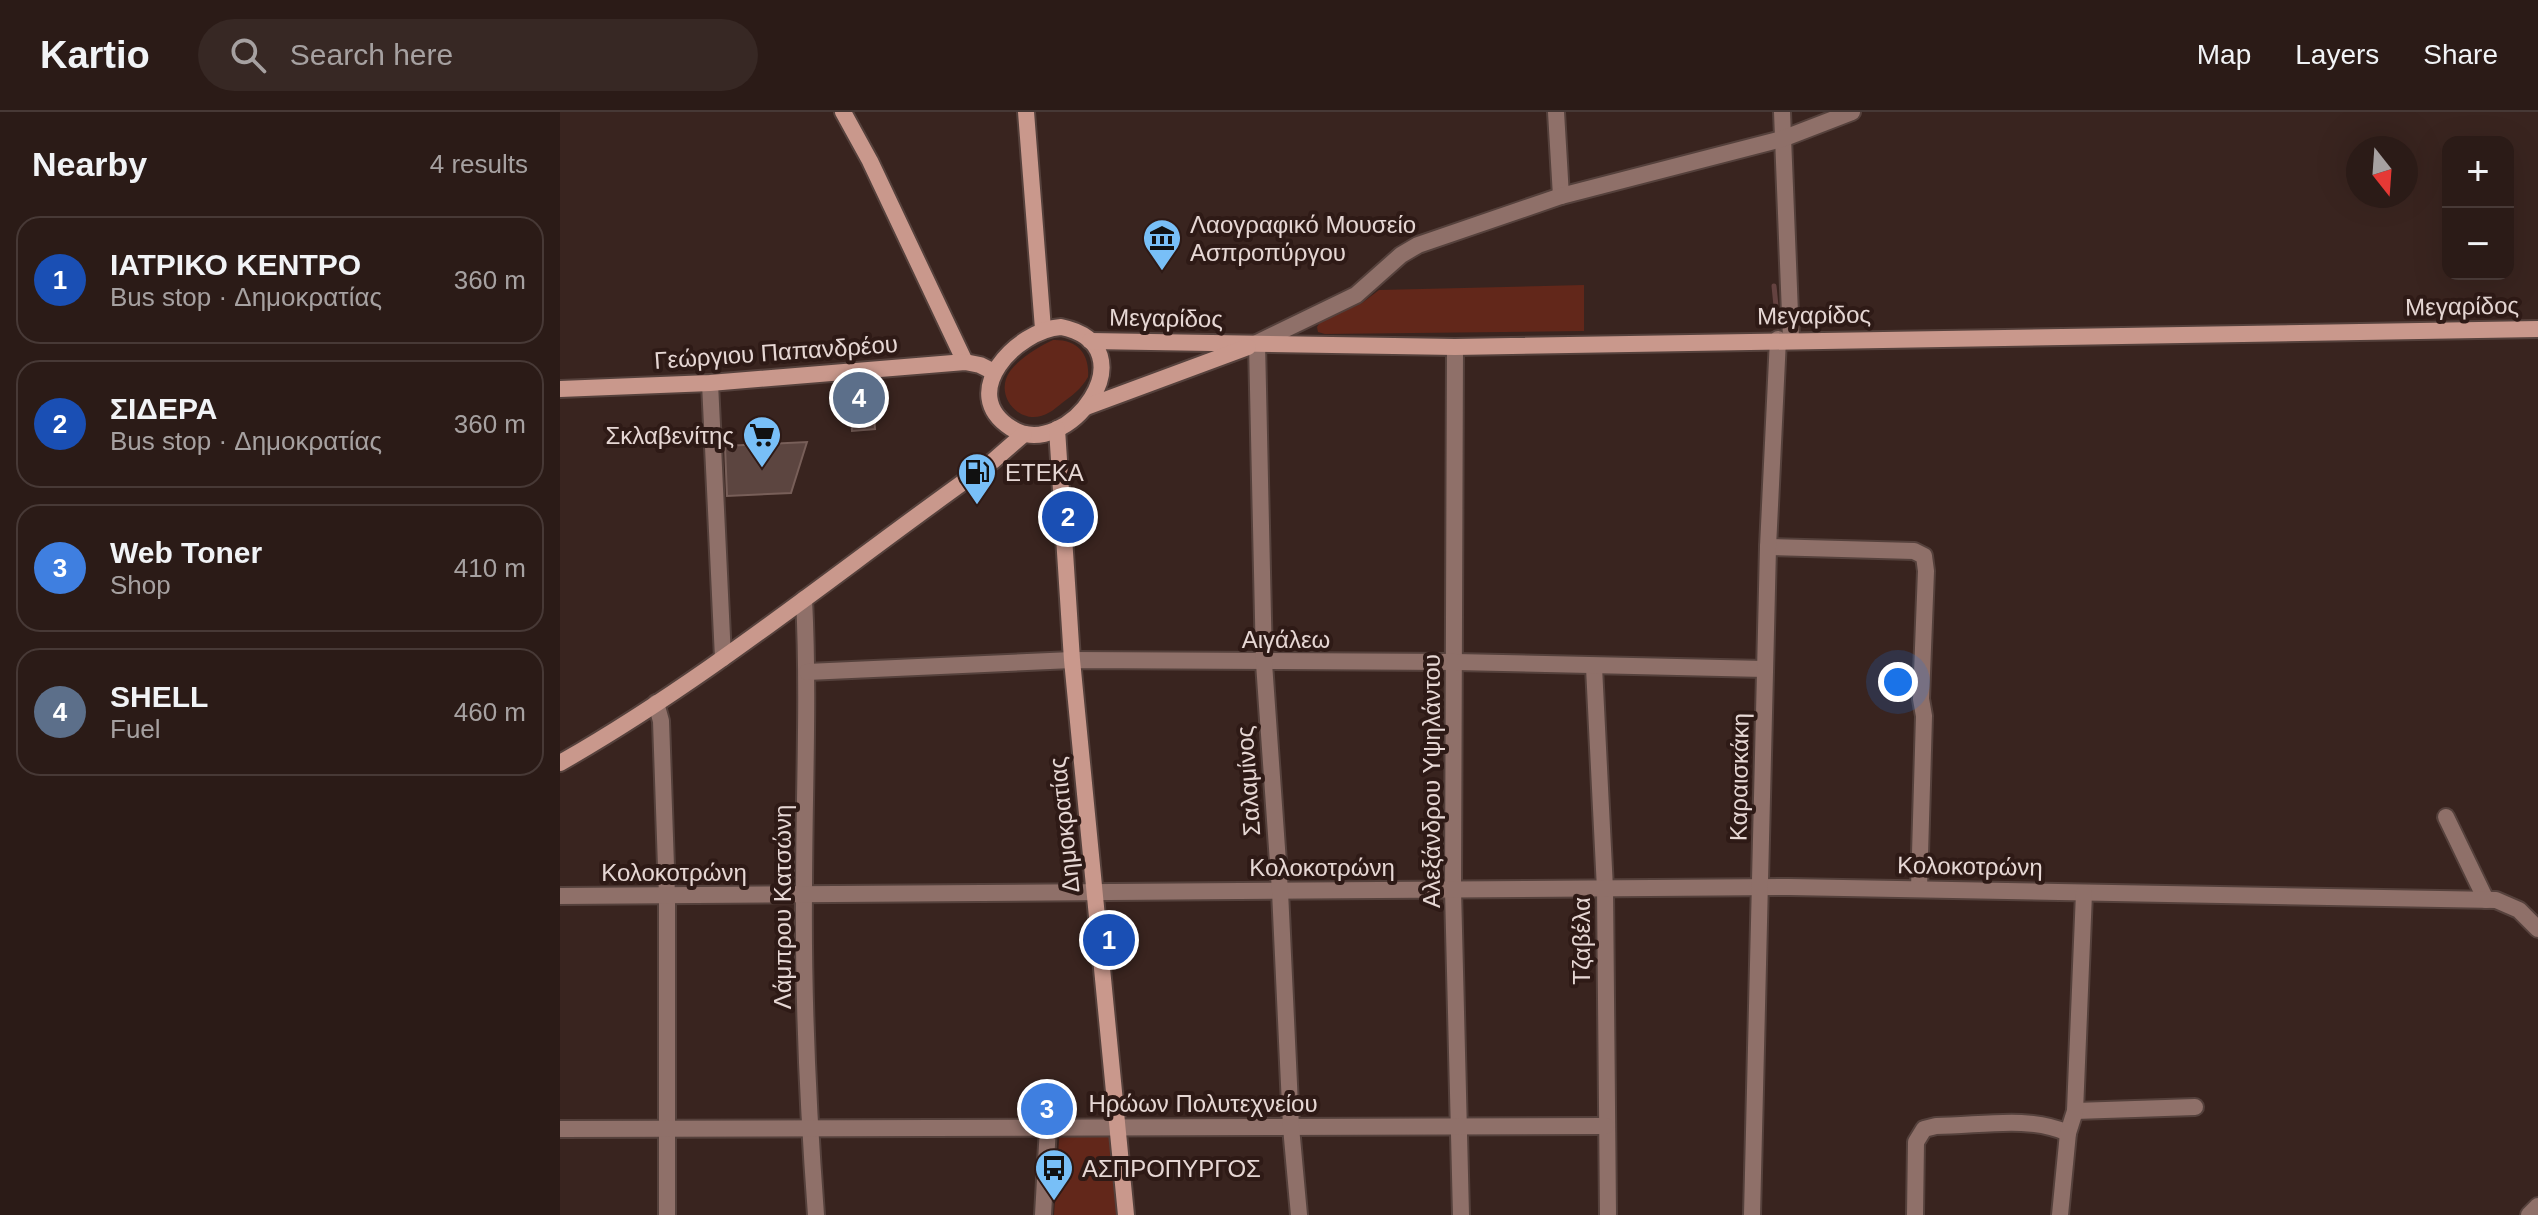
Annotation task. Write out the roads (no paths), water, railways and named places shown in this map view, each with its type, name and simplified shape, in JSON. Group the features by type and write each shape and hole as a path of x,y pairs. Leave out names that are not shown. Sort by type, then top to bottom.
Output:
{"street":[{"path":"843,112 870,161 965,362"},
{"path":"1026,112 1043,329"},
{"path":"1556,112 1561,196"},
{"name":"Καραισκάκη","path":"1752,1215 1768,547 1784,339 1782,112"},
{"path":"1084,408 1257,343 1356,295 1408,249 1561,196 1782,139 1852,112"},
{"path":"1043,329 1071,329 1090,341 1099,357 1102,373 1098,390 1084,408 1057,429 1042,434 1024,434 1007,426 994,408 990,386 994,372 1007,354 1043,329"},
{"name":"Μεγαρίδος","path":"1090,341 1455,347 1784,339 2538,329"},
{"name":"Σαλαμίνος","path":"1257,343 1264,663 1280,891 1291,1127 1299,1215"},
{"name":"Αλεξάνδρου Υψηλάντου","path":"1455,347 1453,890 1461,1215"},
{"name":"Γεώργιου Παπανδρέου","path":"560,389 710,383 965,362 994,372"},
{"path":"710,383 723,658"},
{"name":"Δημοκρατίας","path":"1057,429 1072,660 1126,1215"},
{"path":"560,763 723,658 993,461 1024,434"},
{"path":"1768,547 1914,551 1924,556 1921,699 1924,716 1919,889"},
{"name":"Λάμπρου Κατσώνη","path":"804,599 807,672 804,895 810,1128 816,1215"},
{"name":"Αιγάλεω","path":"807,672 1072,660 1456,662 1765,669"},
{"name":"Τζαβέλα","path":"1594,667 1605,889 1608,1215"},
{"path":"656,703 661,721 667,896 667,1215"},
{"path":"2446,817 2486,900"},
{"name":"Κολοκοτρώνη","path":"560,896 1919,889 2486,900 2508,903 2538,929"},
{"path":"2060,1215 2068,1133 2075,1111 2084,893"},
{"path":"2075,1111 2195,1107"},
{"path":"1915,1215 1916,1142 1924,1129 2027,1123 2054,1127 2068,1133"},
{"name":"Ηρώων Πολυτεχνείου","path":"560,1129 1606,1126"},
{"path":"1043,1215 1048,1127"},
{"path":"2529,1215 2538,1206"}],"waterway":[{"path":"1774,286 1776,306"}],"place":[{"name":"Λαογραφικό Μουσείο Ασπροπύργου","path":"1162,272"},
{"name":"SHELL","path":"859,398"},
{"name":"Σκλαβενίτης","path":"762,469"},
{"name":"ΕΤΕΚΑ","path":"977,506"},
{"name":"ΣΙΔΕΡΑ","path":"1068,517"},
{"name":"ΙΑΤΡΙΚΟ ΚΕΝΤΡΟ","path":"1109,940"},
{"name":"Web Toner","path":"1047,1109"},
{"name":"ΑΣΠΡΟΠΥΡΓΟΣ","path":"1054,1202"}]}
